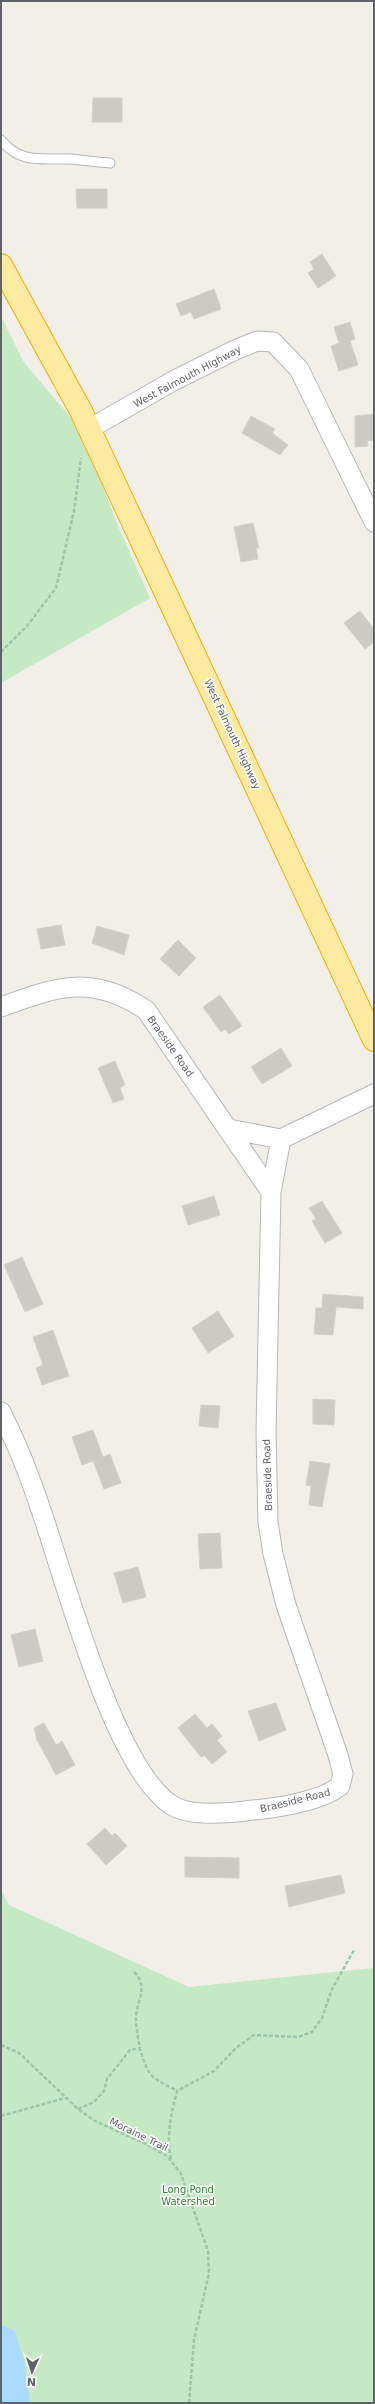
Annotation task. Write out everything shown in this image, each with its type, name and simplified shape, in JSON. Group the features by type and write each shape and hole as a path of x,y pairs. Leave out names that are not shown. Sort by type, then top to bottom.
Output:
{"highway":[{"name":"West Falmouth Highway","path":"1,265 89,429 374,1040"}],"street":[{"name":"West Falmouth Highway","path":"89,429 173,381 235,350 256,341 273,342 299,369 374,522"},
{"name":"Braeside Road","path":"1,1007 46,990 75,986 103,990 126,997 146,1010 271,1192"},
{"path":"229,1129 281,1139 374,1094"},
{"name":"Braeside Road","path":"1,1412 13,1435 42,1511 100,1688 134,1762 154,1791 175,1807 189,1812 226,1813 272,1808 332,1793 340,1786 343,1774 338,1755 286,1605 273,1554 268,1522 266,1432 271,1192 281,1139"}],"lane":[{"path":"1,140 10,151 38,160 69,159 110,163"}],"path":[{"path":"1,652 27,626 56,588 74,511 80,462 89,429"},
{"path":"172,2162 168,2145 169,2129 177,2092 214,2071 236,2048 254,2035 298,2037 312,2032 322,2018 332,1989 354,1950"},
{"path":"134,1972 140,1978 142,1989 136,2020 141,2048 149,2073 177,2092"},
{"name":"Moraine Trail","path":"1,2044 19,2053 43,2073 65,2098 78,2109 95,2121 148,2145 168,2157 181,2174 208,2251 209,2274 194,2340 189,2403"},
{"path":"78,2109 94,2102 104,2092 107,2079 130,2050 141,2048"},
{"path":"1,2116 65,2098"}],"green space":[{"path":"1,316 23,361 82,431 118,526 150,598 1,683"},
{"name":"Long Pond Watershed","path":"1,1890 9,1905 189,1987 374,1968 374,2403 1,2403"}],"water":[{"path":"1,2325 14,2330 16,2335 24,2361 30,2403 1,2403"}],"building":[{"path":"93,98 122,98 122,122 92,122"},
{"path":"76,189 107,189 107,208 77,208"},
{"path":"322,254 336,276 318,288 308,273 314,269 310,262"},
{"path":"214,289 221,309 194,319 191,312 181,316 176,304"},
{"path":"350,322 355,339 350,341 358,365 339,371 331,346 339,343 334,327"},
{"path":"374,414 374,440 367,441 368,446 355,447 355,416"},
{"path":"251,416 275,429 272,433 288,445 280,455 242,433"},
{"path":"253,523 259,548 256,548 258,559 241,562 234,527"},
{"path":"360,611 374,629 374,642 365,649 344,623"},
{"path":"61,925 65,945 41,949 37,929"},
{"path":"97,926 129,935 124,955 92,943"},
{"path":"178,940 196,958 179,976 160,959"},
{"path":"220,995 242,1026 229,1034 225,1029 221,1032 203,1007"},
{"path":"281,1048 292,1066 262,1084 251,1067"},
{"path":"115,1061 125,1085 120,1088 124,1099 113,1103 98,1068"},
{"path":"214,1196 220,1215 188,1225 182,1206"},
{"path":"322,1201 342,1233 325,1243 312,1221 316,1219 309,1208"},
{"path":"22,1257 43,1304 25,1312 4,1265"},
{"path":"323,1294 363,1297 363,1309 336,1307 333,1335 314,1334 316,1308 322,1308"},
{"path":"218,1311 234,1336 208,1353 192,1328"},
{"path":"53,1330 69,1376 42,1385 36,1368 43,1365 33,1337"},
{"path":"313,1399 335,1400 334,1425 313,1424"},
{"path":"201,1405 220,1406 218,1428 199,1426"},
{"path":"93,1430 103,1457 110,1454 121,1483 104,1489 93,1461 82,1465 72,1437"},
{"path":"310,1461 330,1464 322,1507 309,1505 311,1486 306,1485"},
{"path":"220,1533 222,1568 200,1569 198,1534"},
{"path":"138,1567 146,1597 123,1603 114,1573"},
{"path":"35,1629 43,1661 19,1667 11,1635"},
{"path":"276,1703 286,1730 259,1741 248,1711"},
{"path":"195,1714 207,1728 212,1724 222,1736 217,1740 227,1752 212,1764 204,1755 201,1757 178,1728"},
{"path":"44,1723 56,1745 62,1741 75,1765 56,1775 37,1740 34,1728"},
{"path":"105,1828 112,1836 115,1833 127,1846 106,1865 87,1844"},
{"path":"185,1857 239,1858 239,1878 185,1877"},
{"path":"341,1875 345,1893 289,1907 285,1886"}]}
